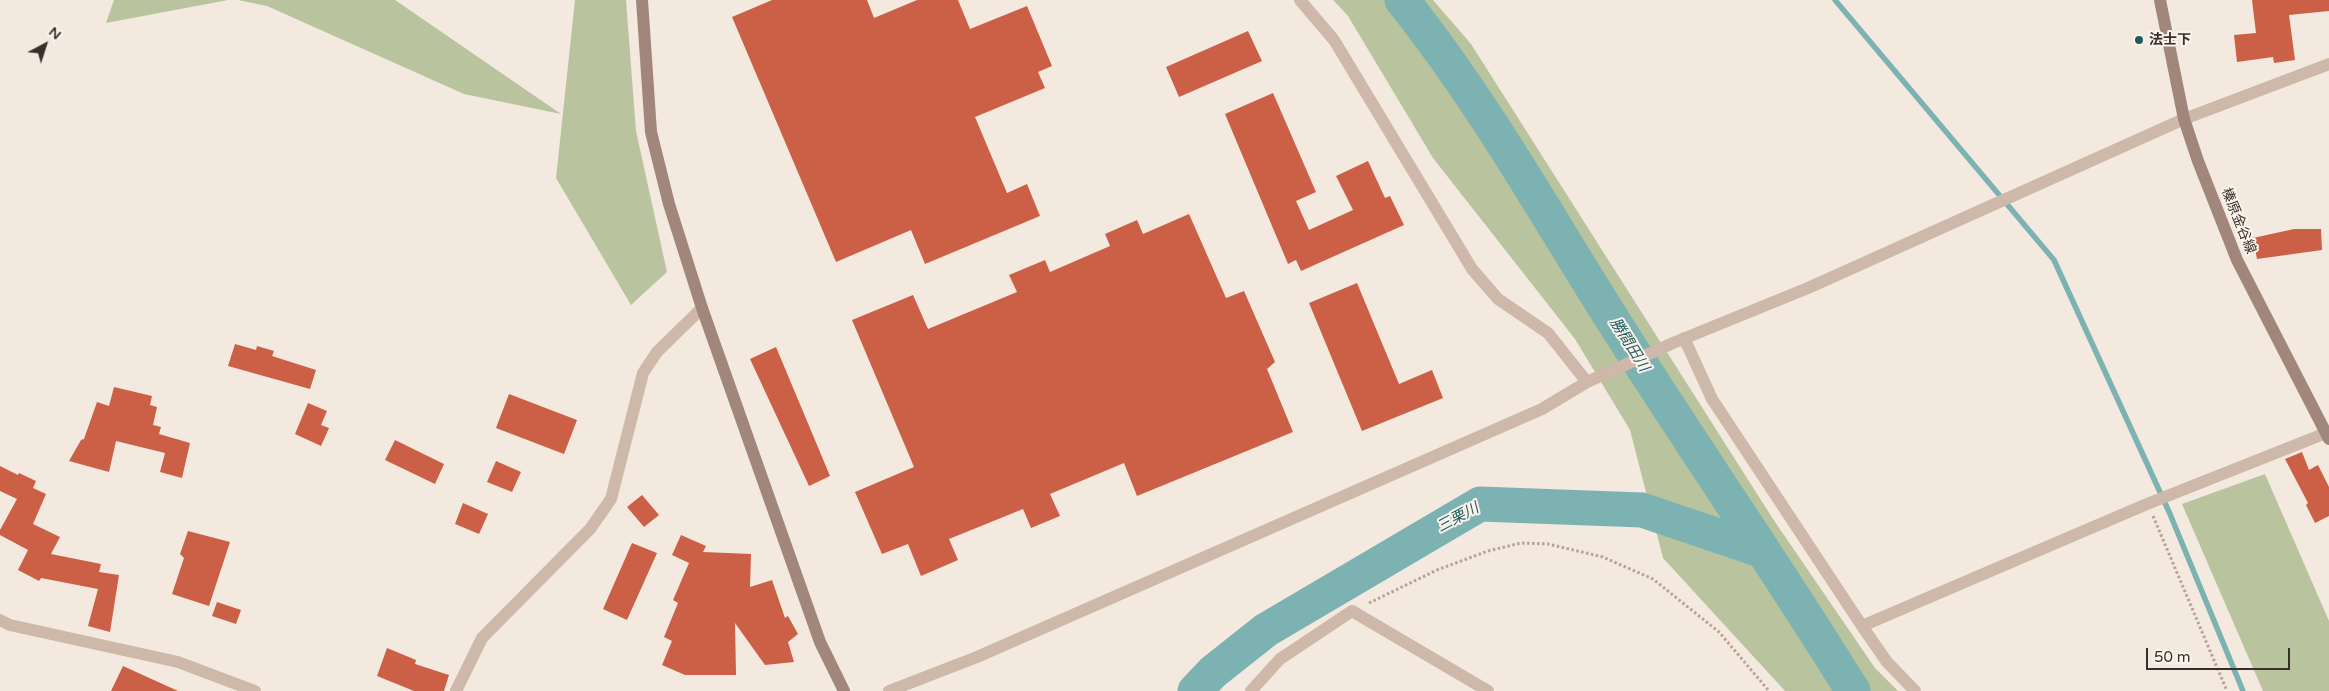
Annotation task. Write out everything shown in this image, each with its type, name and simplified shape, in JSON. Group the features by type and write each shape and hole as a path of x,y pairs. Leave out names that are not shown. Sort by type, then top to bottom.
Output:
{"street":[{"path":"642,0 650,132 669,204 702,308 820,642 844,691"},
{"path":"1300,0 1334,40 1472,269 1498,299 1548,333 1593,379"},
{"name":"榛原金谷線","path":"2160,0 2184,119 2237,260 2328,436"},
{"path":"889,691 977,657 1542,409 1593,379 1808,288 2184,119 2329,64"},
{"path":"456,691 482,638 590,529 611,499 643,373 657,352 702,308"},
{"path":"1679,341 1712,399 1862,626 1887,662 1915,691"},
{"path":"1862,626 2147,504 2328,436"},
{"path":"1250,691 1280,659 1352,611 1488,691"},
{"path":"0,620 10,626 178,662 255,691"}],"path":[{"path":"2147,504 2227,691"},
{"path":"1352,611 1437,570 1488,551 1521,542 1548,544 1603,557 1653,579 1719,632 1769,691"}],"green space":[{"path":"114,0 228,0 106,23"},
{"path":"238,0 395,0 561,114 464,94 267,6"},
{"path":"575,0 626,0 636,131 667,272 631,305 556,178"},
{"path":"1333,0 1433,0 1471,44 1773,519 1875,668 1898,691 1785,691 1663,558 1630,430 1575,339 1433,158 1348,16"},
{"path":"2265,474 2329,621 2329,691 2263,691 2182,504"}],"building":[{"path":"772,0 867,0 874,18 917,0 958,0 970,29 1027,6 1052,66 1038,72 1045,88 975,117 1007,193 1027,184 1040,216 925,264 911,230 836,262 732,17"},
{"path":"2252,0 2329,0 2329,11 2289,15 2295,60 2274,63 2273,57 2237,62 2234,35 2256,33"},
{"path":"1248,31 1262,61 1179,97 1166,67"},
{"path":"1273,93 1316,192 1296,201 1309,230 1353,210 1336,176 1368,161 1385,198 1390,196 1404,225 1301,271 1296,260 1288,264 1225,114"},
{"path":"1189,214 1226,298 1244,291 1275,362 1267,369 1293,432 1137,496 1124,463 1050,494 1060,516 1031,528 1023,509 949,539 958,560 921,576 908,544 882,554 855,492 914,467 852,320 913,295 928,329 1017,292 1009,275 1045,260 1050,272 1110,246 1105,234 1137,220 1143,234"},
{"path":"2294,229 2321,229 2322,250 2257,259 2253,238"},
{"path":"1357,283 1399,384 1432,370 1443,398 1362,431 1309,303"},
{"path":"235,344 256,350 257,346 274,351 272,356 316,370 310,389 228,366"},
{"path":"776,347 830,476 809,486 750,359"},
{"path":"114,387 152,396 150,405 157,407 153,425 161,427 159,434 190,443 182,478 160,472 165,453 116,441 109,472 69,461 81,440 84,439 97,402 109,406"},
{"path":"509,394 577,420 564,454 496,428"},
{"path":"308,403 327,411 321,425 329,428 321,446 295,434"},
{"path":"395,440 444,464 435,484 385,460"},
{"path":"2302,452 2309,470 2318,465 2329,487 2329,516 2315,523 2306,505 2308,503 2285,459"},
{"path":"496,461 521,472 512,492 487,482"},
{"path":"0,466 36,481 33,488 46,494 33,524 60,537 51,554 101,564 99,572 119,575 110,632 88,626 98,589 41,578 39,581 18,570 28,550 0,535 0,530 17,499 0,491"},
{"path":"642,495 659,515 644,527 627,507"},
{"path":"463,503 488,514 479,534 455,524"},
{"path":"188,531 230,542 209,606 172,594 184,558 180,554"},
{"path":"681,535 706,546 703,552 751,554 750,587 772,580 785,618 788,616 798,634 788,642 794,662 765,665 735,623 736,675 685,675 662,665 672,641 664,637 678,603 673,600 689,563 672,555"},
{"path":"632,543 657,553 627,620 603,609"},
{"path":"217,602 241,610 236,624 212,616"},
{"path":"387,648 416,660 415,664 449,675 444,691 414,691 377,676"},
{"path":"123,666 178,691 111,691"}],"waterway":[{"name":"勝間田川","path":"1402,0 1460,78 1588,281 1853,691"},
{"path":"1835,0 2054,260 2170,514 2243,691"},
{"name":"三栗川","path":"1195,691 1213,672 1266,630 1480,504 1642,510 1763,551"}],"place":[{"name":"法士下","path":"2139,40"}]}
